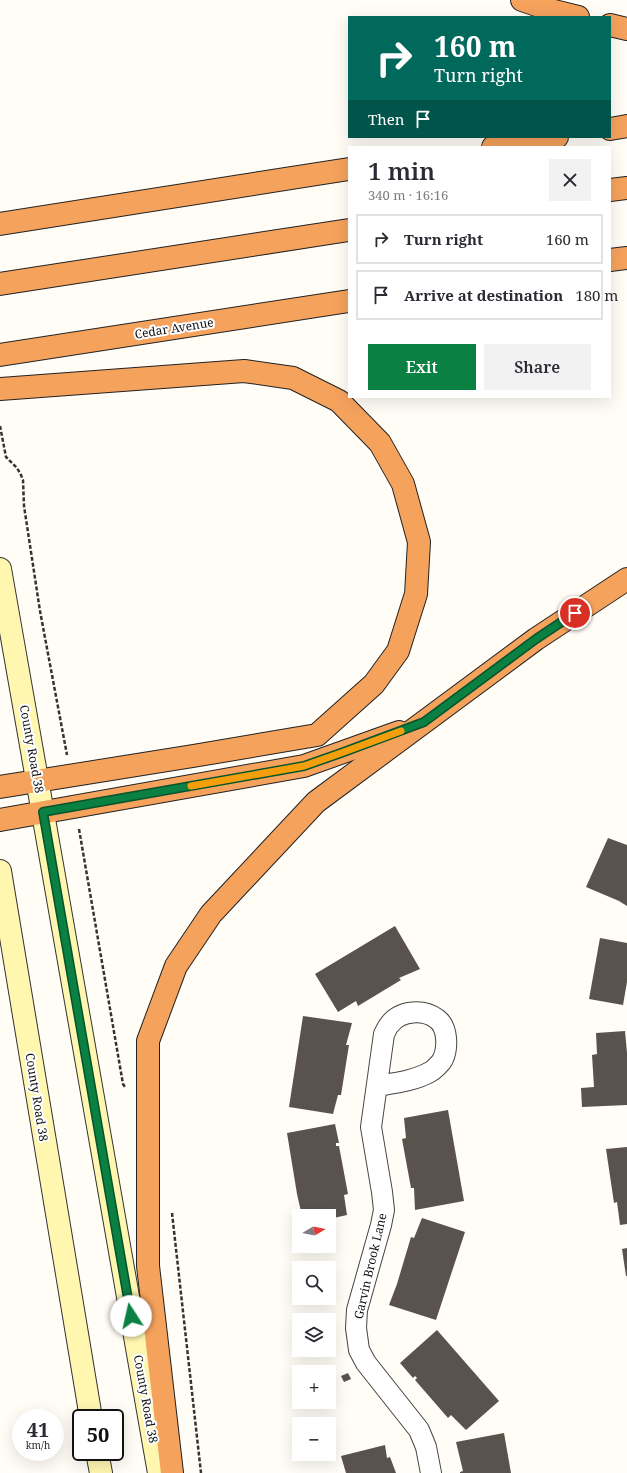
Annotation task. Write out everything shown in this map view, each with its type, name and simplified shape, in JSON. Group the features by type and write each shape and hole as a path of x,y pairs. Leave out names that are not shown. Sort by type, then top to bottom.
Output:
{"highway":[{"path":"522,0 574,16"},
{"path":"611,24 627,29"},
{"path":"611,129 627,126"},
{"path":"499,146 551,138"},
{"path":"0,224 348,169"},
{"path":"611,190 627,188"},
{"path":"0,284 348,230"},
{"path":"611,260 627,258"},
{"name":"Cedar Avenue","path":"0,355 348,301"},
{"path":"0,389 244,371 293,378 339,401 380,443 403,484 419,542 416,594 398,651 374,684 317,734 194,756 0,787"},
{"path":"172,1473 148,1266 148,1041 176,966 211,914 316,802 536,639 627,579"},
{"path":"0,820 304,766 424,722"}],"main road":[{"name":"County Road 38","path":"0,569 159,1473"},
{"name":"County Road 38","path":"0,871 90,1409"},
{"path":"99,1461 101,1473"}],"street":[{"name":"Garvin Brook Lane","path":"377,1086 371,1127 384,1210 357,1310 356,1328 359,1350 366,1363 419,1430 426,1447 431,1473"}],"path":[{"path":"0,426 6,457 22,475 24,506 39,603 70,776"},
{"path":"75,807 123,1084 129,1091 148,1095"},
{"path":"172,1212 201,1473"}],"building":[{"path":"608,838 627,845 627,906 586,887"},
{"path":"395,926 420,969 399,978 401,980 358,1006 356,1001 338,1012 315,974"},
{"path":"600,938 627,943 627,982 623,1005 589,999"},
{"path":"303,1016 352,1023 346,1045 349,1045 341,1095 338,1095 333,1114 289,1107"},
{"path":"625,1031 627,1053 627,1105 582,1107 581,1088 594,1087 592,1055 597,1054 596,1033"},
{"path":"448,1110 464,1201 415,1210 414,1188 411,1188 402,1139 406,1138 404,1118"},
{"path":"335,1124 339,1143 336,1143 336,1146 339,1146 348,1194 344,1195 347,1215 336,1217 336,1209 300,1209 287,1133"},
{"path":"627,1147 627,1224 620,1225 617,1202 614,1203 606,1149"},
{"path":"422,1218 465,1232 436,1320 389,1305 411,1237 414,1238"},
{"path":"627,1248 627,1276 626,1276 622,1249"},
{"path":"437,1330 499,1401 466,1430 451,1415 448,1418 415,1380 417,1378 415,1376 413,1378 400,1363"},
{"path":"348,1373 351,1379 344,1382 341,1376"},
{"path":"504,1433 511,1473 460,1473 463,1471 456,1442"},
{"path":"385,1445 387,1458 390,1457 396,1473 346,1473 341,1456"}],"slow traffic":[{"path":"191,786 304,766 401,731"}],"route":[{"path":"131,1316 43,812 304,766 424,722 536,639 575,613"}]}
